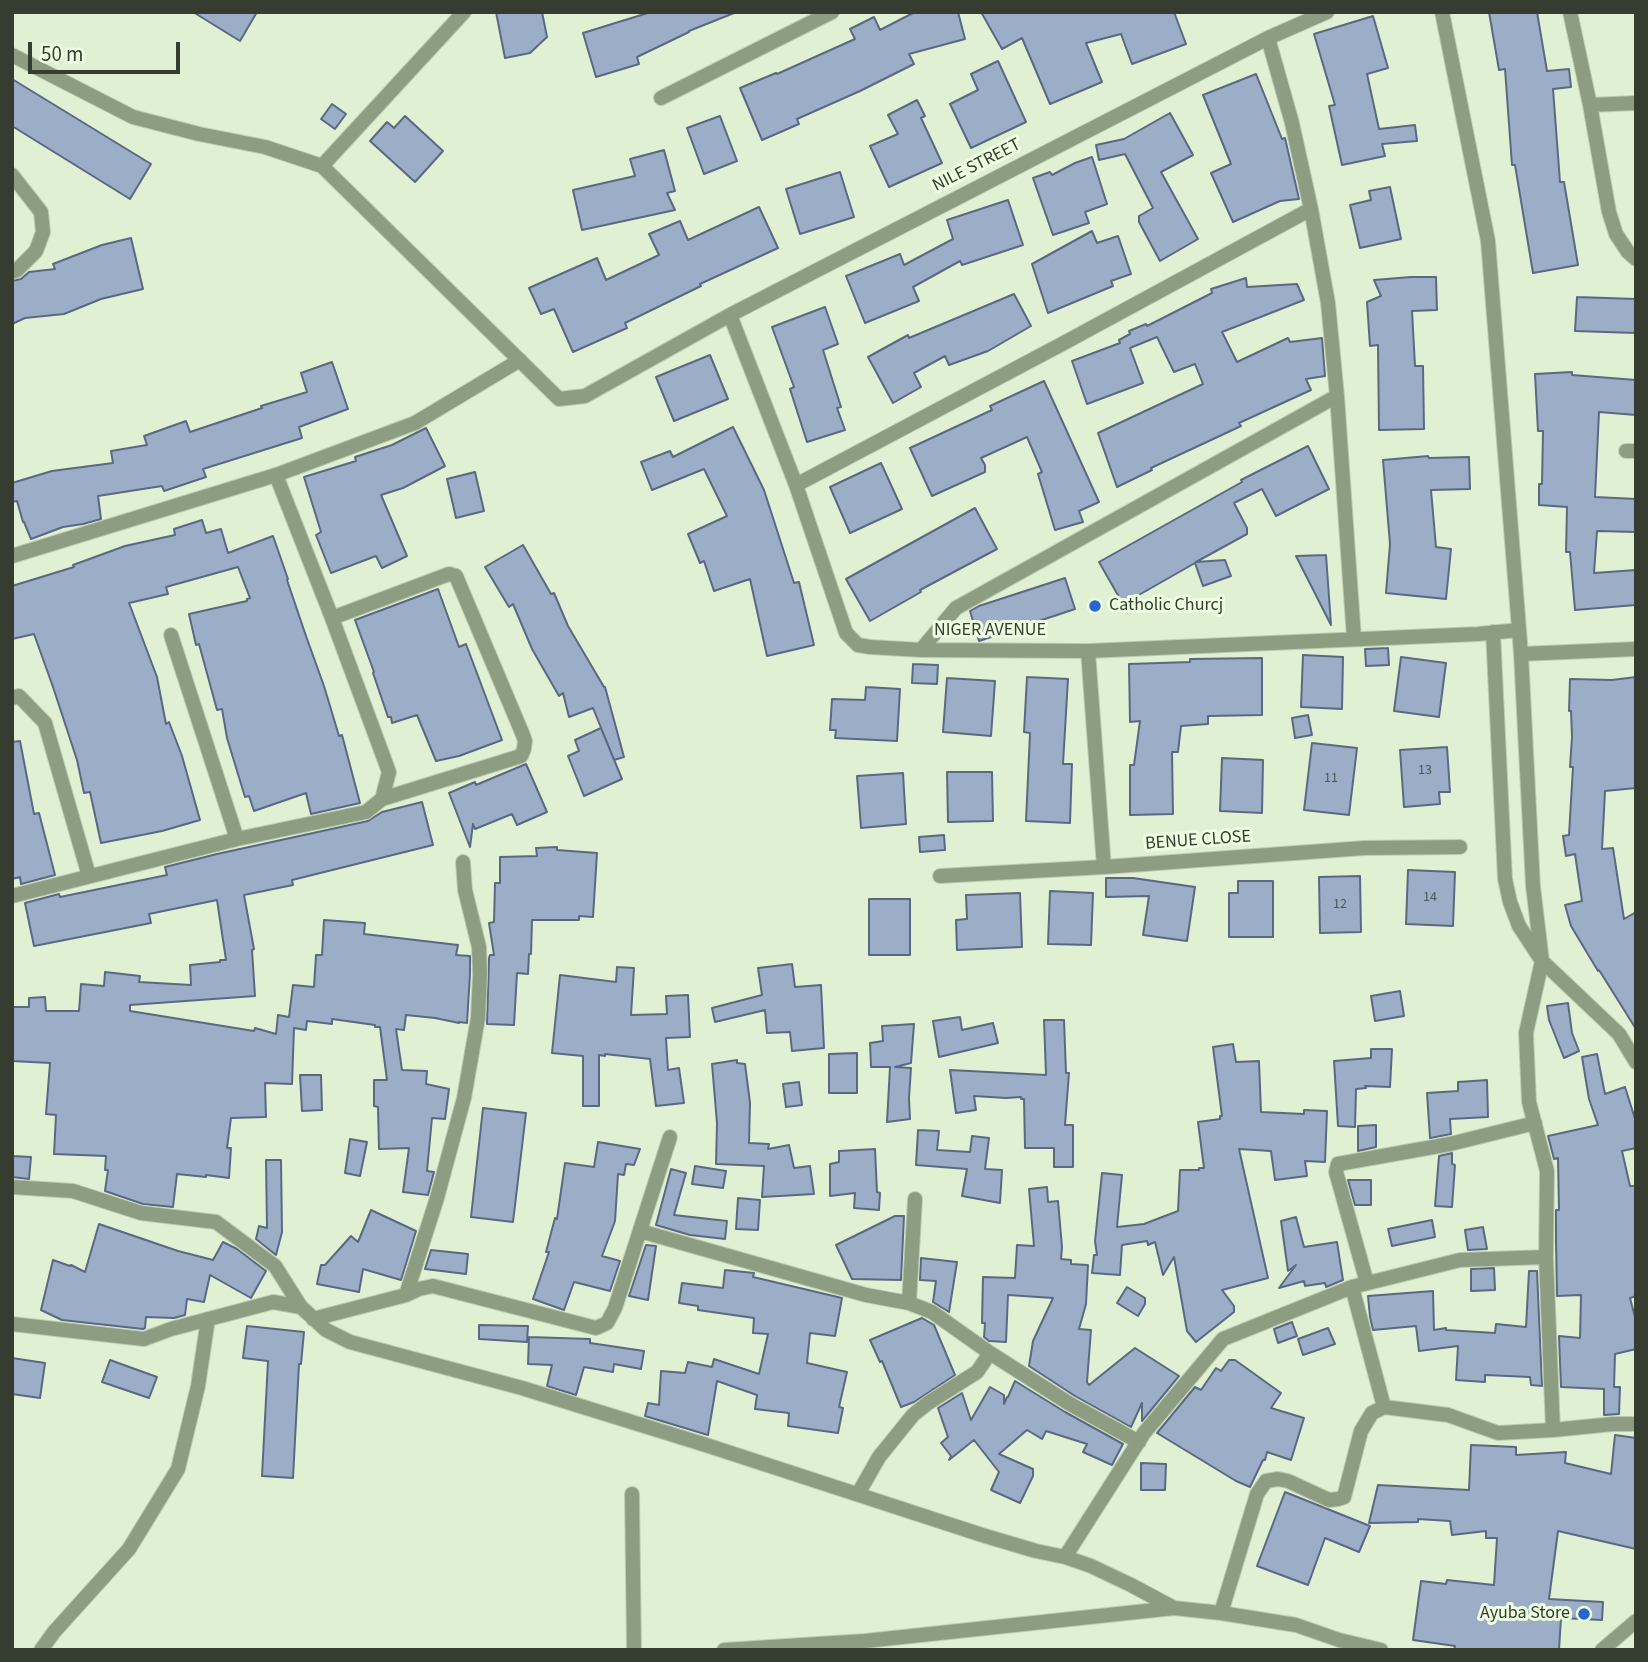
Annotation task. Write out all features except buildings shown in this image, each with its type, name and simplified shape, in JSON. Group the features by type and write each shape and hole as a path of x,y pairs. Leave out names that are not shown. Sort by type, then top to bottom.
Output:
{"street":[{"path":"322,166 464,12"},
{"path":"661,98 832,12"},
{"name":"NILE STREET","path":"520,360 559,399 585,396 730,315 1269,38 1327,12"},
{"path":"1442,12 1488,241 1521,654 1533,886 1542,961 1527,1033 1529,1102 1548,1171 1546,1257 1553,1430"},
{"path":"1570,12 1609,212 1616,234 1636,259"},
{"path":"1269,38 1292,123 1328,303 1354,638"},
{"path":"12,55 133,117 264,147 322,166 520,360 415,423 276,475 12,556"},
{"path":"1590,105 1636,103"},
{"path":"12,175 41,212 43,232 36,251 17,271 12,272"},
{"path":"796,485 1311,209"},
{"name":"NIGER AVENUE","path":"730,315 796,485 846,634 858,645 921,650 1088,651 1519,630"},
{"path":"921,650 956,608 1337,396"},
{"path":"276,475 389,772 382,799"},
{"path":"12,896 237,839 366,812 382,799 521,756 523,735 456,576 449,574 332,618"},
{"path":"1485,633 1505,879 1510,902 1519,926 1542,961 1619,1034 1636,1062"},
{"path":"171,635 237,839"},
{"path":"1521,654 1636,649"},
{"path":"1088,651 1104,867"},
{"path":"12,698 19,696 45,723 89,876"},
{"name":"BENUE CLOSE","path":"940,876 1364,848 1460,847"},
{"path":"406,1295 437,1198 464,1098 478,1018 479,947 465,890 463,862"},
{"path":"1384,1407 1336,1172 1338,1164 1450,1144 1535,1123"},
{"path":"313,1319 439,1286 596,1328 607,1323 615,1308 670,1137"},
{"path":"12,1187 73,1191 141,1213 216,1222 275,1266 301,1307 313,1319 326,1330 350,1342 522,1388 993,1538 1065,1557 1132,1584 1174,1608"},
{"path":"909,1303 915,1199"},
{"path":"640,1231 866,1295 909,1303 932,1312 1070,1404 1139,1442"},
{"path":"1065,1557 1144,1433 1223,1339 1360,1285 1460,1261 1546,1257"},
{"path":"12,1324 144,1339 171,1329 273,1302 301,1307"},
{"path":"41,1650 129,1549 178,1469 198,1386 208,1319"},
{"path":"858,1494 879,1457 914,1415 977,1372 990,1353"},
{"path":"1221,1613 1257,1494 1266,1481 1288,1481 1329,1500 1344,1497 1361,1431 1372,1413 1384,1407 1448,1415 1498,1433 1636,1424"},
{"path":"632,1494 634,1650"},
{"path":"724,1650 865,1641 1174,1608 1296,1625 1339,1640 1381,1650"},
{"path":"1602,1650 1636,1621"}],"place":[{"name":"Catholic Churcj","path":"1095,606"},
{"name":"Ayuba Store","path":"1584,1614"}]}
